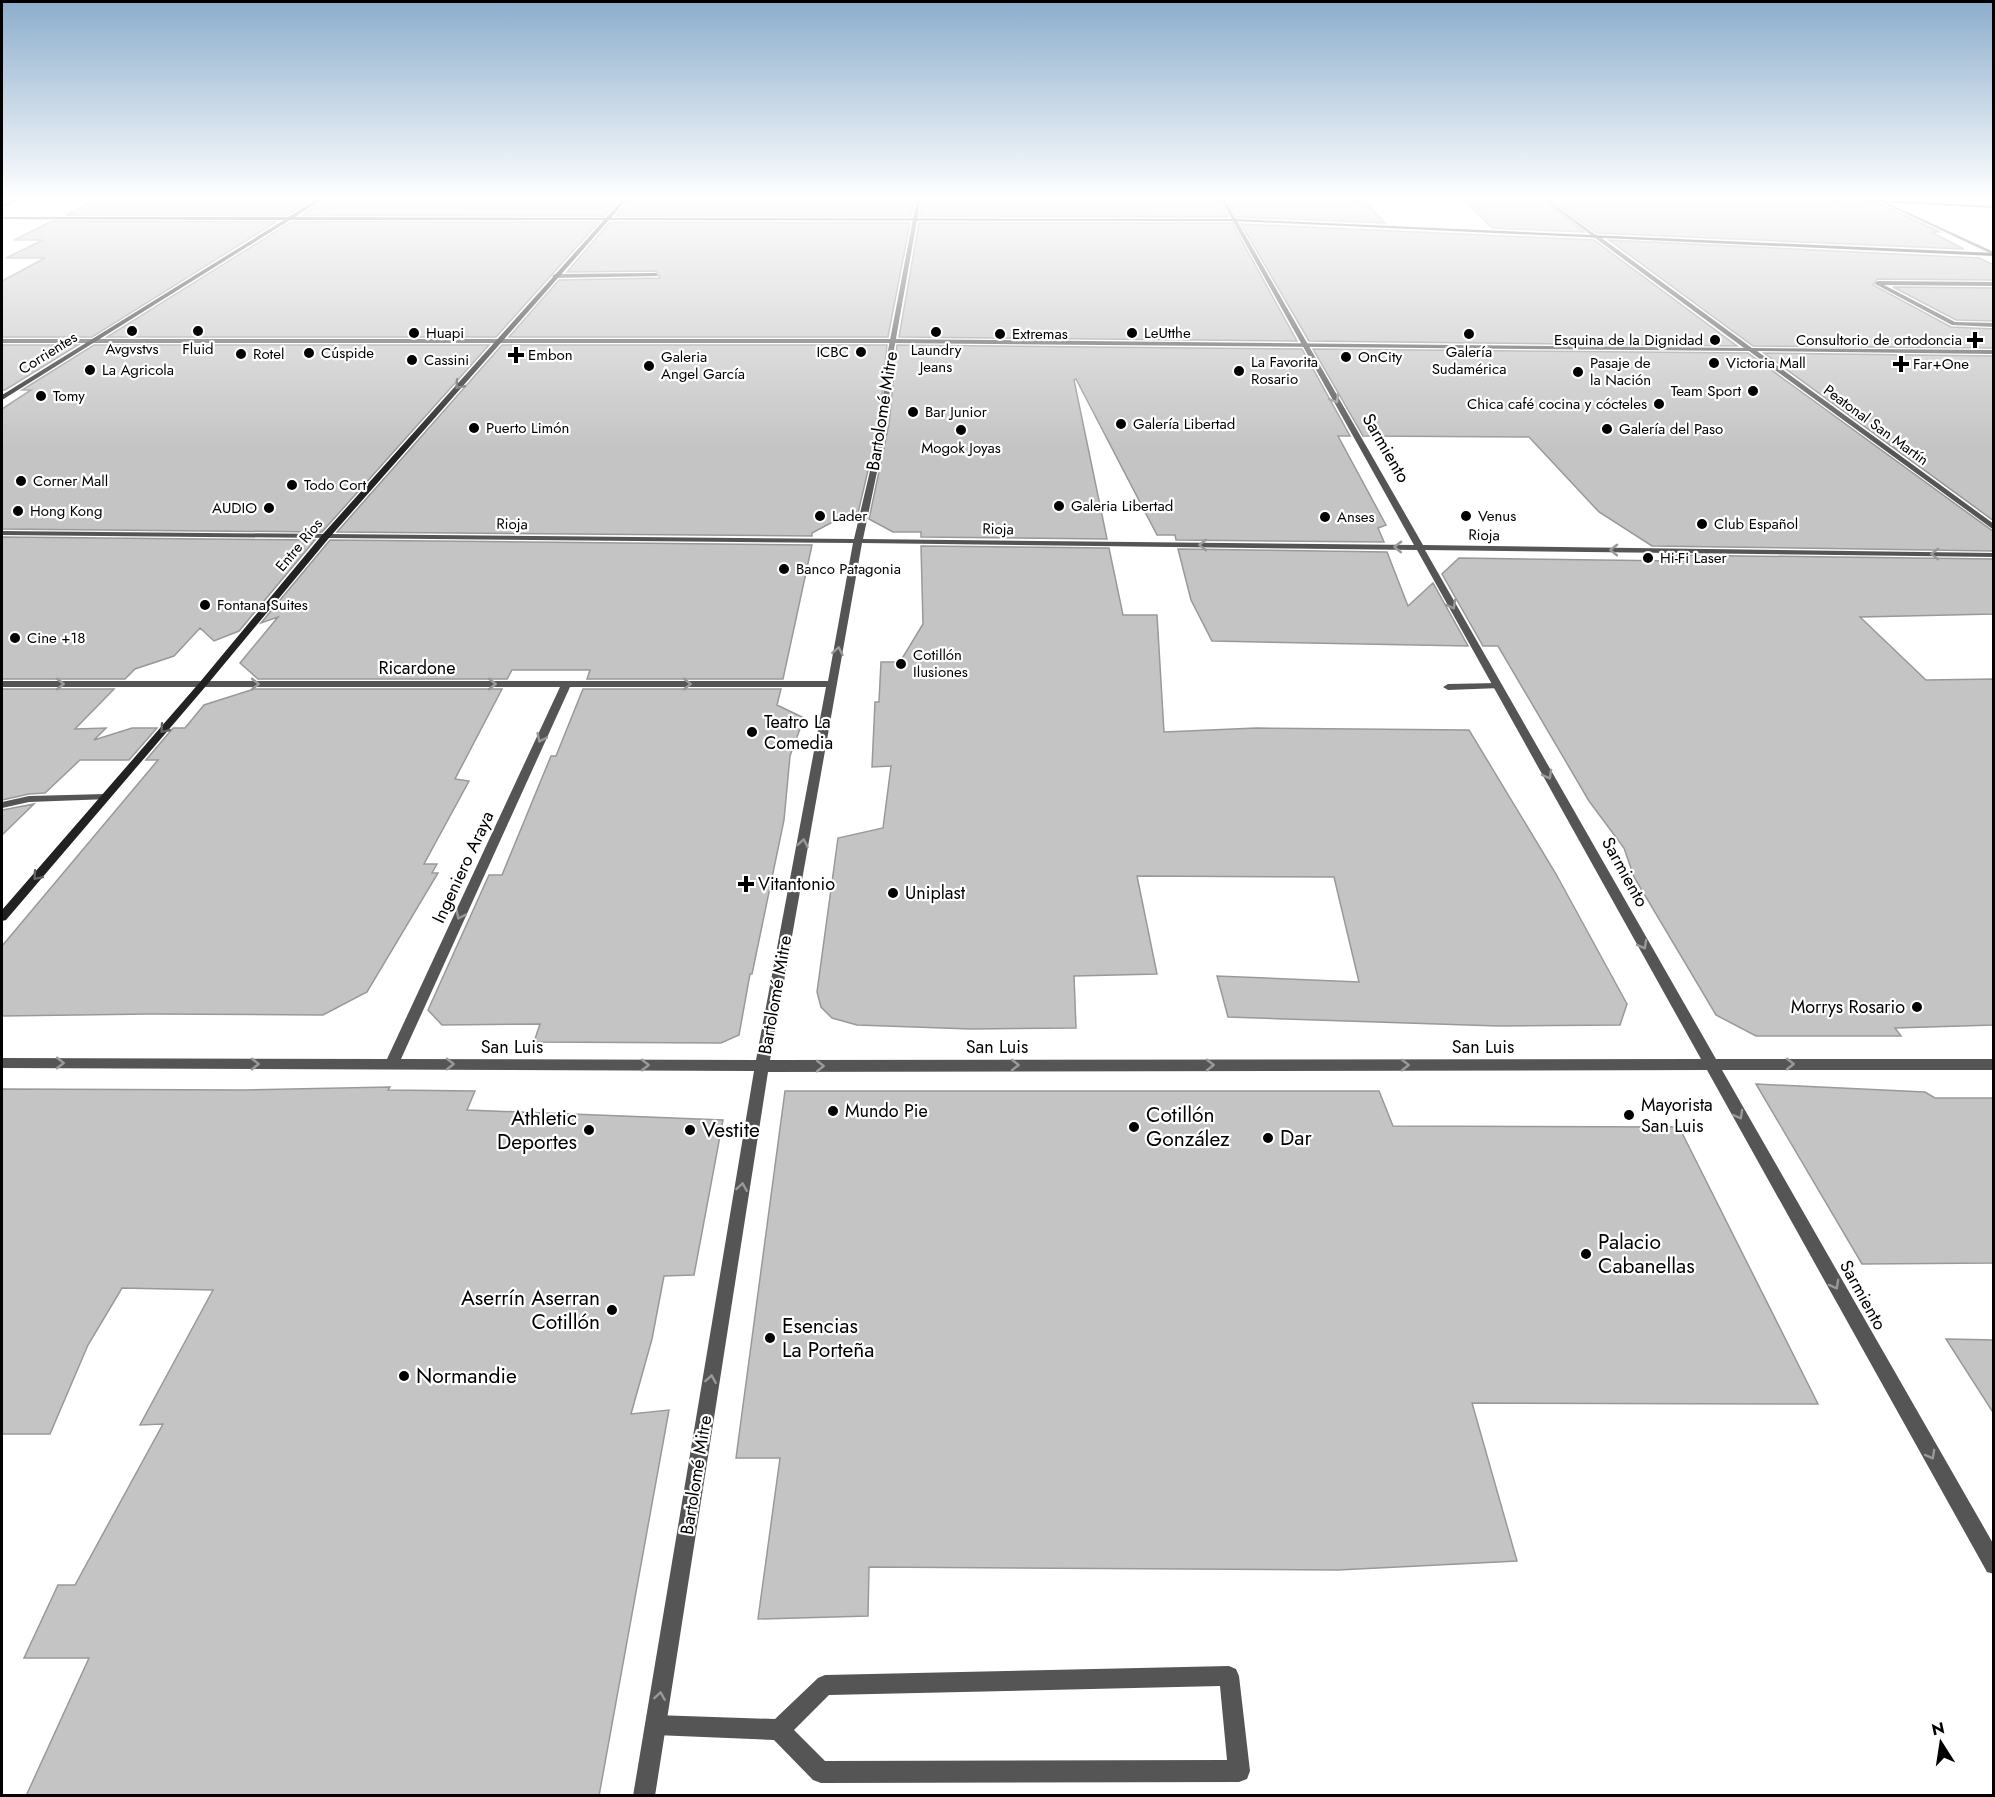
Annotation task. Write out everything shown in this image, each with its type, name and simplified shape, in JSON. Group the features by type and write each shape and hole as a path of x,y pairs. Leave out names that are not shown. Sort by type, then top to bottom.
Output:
{"main road":[{"name":"Corrientes","path":"2,398 187,282"},
{"name":"Entre Ríos","path":"2,917 203,684 326,536 550,282"}],"street":[{"name":"Bartolomé Mitre","path":"644,1796 762,1066 858,540 884,424 893,341 903,282"},
{"name":"Sarmiento","path":"1269,282 1994,1565"},
{"name":"Peatonal San Martín","path":"1658,282 1994,528"},
{"path":"1994,284 1877,283 1954,324 1994,325"},
{"path":"2,341 893,341 1994,351"},
{"name":"Rioja","path":"2,533 858,540 1994,555"},
{"name":"Ricardone","path":"2,684 832,684"},
{"name":"Ingeniero Araya","path":"392,1064 566,684"},
{"path":"1448,687 1497,686"},
{"path":"2,805 29,799 105,797"},
{"name":"San Luis","path":"2,1063 762,1066 1994,1064"},
{"path":"655,1725 779,1730 821,1772 1239,1771 1229,1676 825,1685 779,1730"}],"building":[{"path":"2,282 180,282 92,337 2,337"},
{"path":"195,282 545,282 496,337 107,337"},
{"path":"557,282 899,282 888,337 509,337"},
{"path":"909,282 1264,282 1297,341 899,337"},
{"path":"1275,282 1650,282 1737,346 1309,341"},
{"path":"1666,282 1875,282 1873,285 1951,327 1994,329 1994,348 1753,346"},
{"path":"1893,287 1994,288 1994,321 1956,320"},
{"path":"2,345 78,345 2,390"},
{"path":"94,345 489,345 322,532 2,529 2,409 31,390 22,390"},
{"path":"502,345 887,345 879,424 858,513 853,511 812,533 812,536 337,532"},
{"path":"897,345 1302,349 1350,436 1338,436 1386,525 1378,528 1384,542 1176,540 1175,535 1157,535 1076,379 1074,380 1107,539 921,537 921,532 893,532 869,519 889,424"},
{"path":"1313,349 1748,353 1994,532 1994,551 1652,546 1599,512 1529,437 1363,436"},
{"path":"1764,353 1994,356 1994,521"},
{"path":"2,537 315,540 239,631 214,641 200,628 174,656 135,669 125,679 2,679"},
{"path":"330,540 812,545 783,679 587,679 590,670 512,670 507,679 258,679 240,663 278,617 261,623"},
{"path":"921,546 1109,548 1123,615 1157,615 1164,732 1256,728 1469,730 1556,874 1627,1004 1620,1025 1498,1026 1228,1017 1217,976 1359,982 1334,877 1137,876 1157,974 1074,976 1076,1028 971,1029 857,1025 832,1018 821,1007 817,992 838,838 883,828 891,766 872,767 875,702 879,702 881,662 900,662 923,624"},
{"path":"1178,549 1387,552 1408,606 1433,583 1468,646 1212,641 1191,600"},
{"path":"1666,555 1994,559 1994,614 1860,617 1926,680 1994,679 1994,1025 1895,1028 1901,1036 1756,1036 1716,1015 1634,877 1624,848 1589,801 1498,646 1483,646 1442,574 1459,558 1675,561"},
{"path":"2,689 114,689 75,729 106,728 94,740 132,728 157,728 129,760 80,760 45,793 2,800"},
{"path":"254,689 502,689 455,779 469,781 424,864 437,864 432,873 438,873 367,992 323,1015 2,1016 2,946 158,760 146,760 173,728 185,728 204,705"},
{"path":"583,689 781,689 777,705 804,718 790,756 784,820 739,1035 721,1043 534,1042 540,1024 442,1025 428,1010 489,875 502,875 551,756 556,756"},
{"path":"34,804 2,835 2,810"},
{"path":"1756,1084 1925,1092 1935,1098 1994,1098 1994,1263 1862,1264"},
{"path":"390,1087 388,1090 475,1091 467,1110 723,1120 694,1275 664,1276 652,1339 631,1414 669,1410 599,1796 26,1796 89,1658 24,1658 58,1585 75,1585 163,1424 140,1425 213,1290 122,1288 88,1345 50,1434 2,1434 2,1089 243,1090"},
{"path":"785,1091 1379,1091 1393,1126 1679,1127 1818,1404 1472,1403 1517,1561 1338,1570 869,1567 868,1616 758,1619 780,1458 736,1458"},
{"path":"1946,1339 1994,1340 1994,1414"}],"place":[{"name":"Avgvstvs","path":"132,331"},
{"name":"Fluid","path":"198,331"},
{"name":"Laundry Jeans","path":"936,332"},
{"name":"Huapi","path":"414,333"},
{"name":"LeUtthe","path":"1132,333"},
{"name":"Extremas","path":"1000,334"},
{"name":"Galería Sudamérica","path":"1469,334"},
{"name":"Esquina de la Dignidad","path":"1715,340"},
{"name":"Consultorio de ortodoncia","path":"1975,340"},
{"name":"ICBC","path":"861,352"},
{"name":"Cúspide","path":"309,353"},
{"name":"Rotel","path":"241,354"},
{"name":"Embon","path":"516,355"},
{"name":"OnCity","path":"1346,357"},
{"name":"Cassini","path":"412,360"},
{"name":"Victoria Mall","path":"1714,363"},
{"name":"Far+One","path":"1901,364"},
{"name":"Galeria Angel García","path":"649,366"},
{"name":"La Agricola","path":"90,370"},
{"name":"La Favorita Rosario","path":"1239,371"},
{"name":"Pasaje de la Nación","path":"1578,372"},
{"name":"Team Sport","path":"1753,391"},
{"name":"Tomy","path":"41,396"},
{"name":"Chica café cocina y cócteles","path":"1659,404"},
{"name":"Bar Junior","path":"913,412"},
{"name":"Galería Libertad","path":"1121,424"},
{"name":"Puerto Limón","path":"474,428"},
{"name":"Galería del Paso","path":"1607,429"},
{"name":"Mogok Joyas","path":"961,430"},
{"name":"Corner Mall","path":"21,481"},
{"name":"Todo Cort","path":"292,485"},
{"name":"Galeria Libertad","path":"1059,506"},
{"name":"AUDIO","path":"269,508"},
{"name":"Hong Kong","path":"18,511"},
{"name":"Lader","path":"820,516"},
{"name":"Venus","path":"1466,516"},
{"name":"Anses","path":"1325,517"},
{"name":"Club Español","path":"1702,524"},
{"name":"Hi-Fi Laser","path":"1648,558"},
{"name":"Banco Patagonia","path":"784,569"},
{"name":"Fontana Suites","path":"205,605"},
{"name":"Cine +18","path":"15,638"},
{"name":"Cotillón Ilusiones","path":"901,664"},
{"name":"Teatro La Comedia","path":"752,732"},
{"name":"Vitantonio","path":"746,884"},
{"name":"Uniplast","path":"893,893"},
{"name":"Morrys Rosario","path":"1917,1007"},
{"name":"Mundo Pie","path":"833,1111"},
{"name":"Mayorista San Luis","path":"1629,1115"},
{"name":"Cotillón González","path":"1134,1127"},
{"name":"Athletic Deportes","path":"589,1130"},
{"name":"Vestite","path":"690,1130"},
{"name":"Dar","path":"1268,1138"},
{"name":"Palacio Cabanellas","path":"1586,1254"},
{"name":"Aserrín Aserran Cotillón","path":"612,1310"},
{"name":"Esencias La Porteña","path":"770,1338"},
{"name":"Normandie","path":"404,1376"}]}
